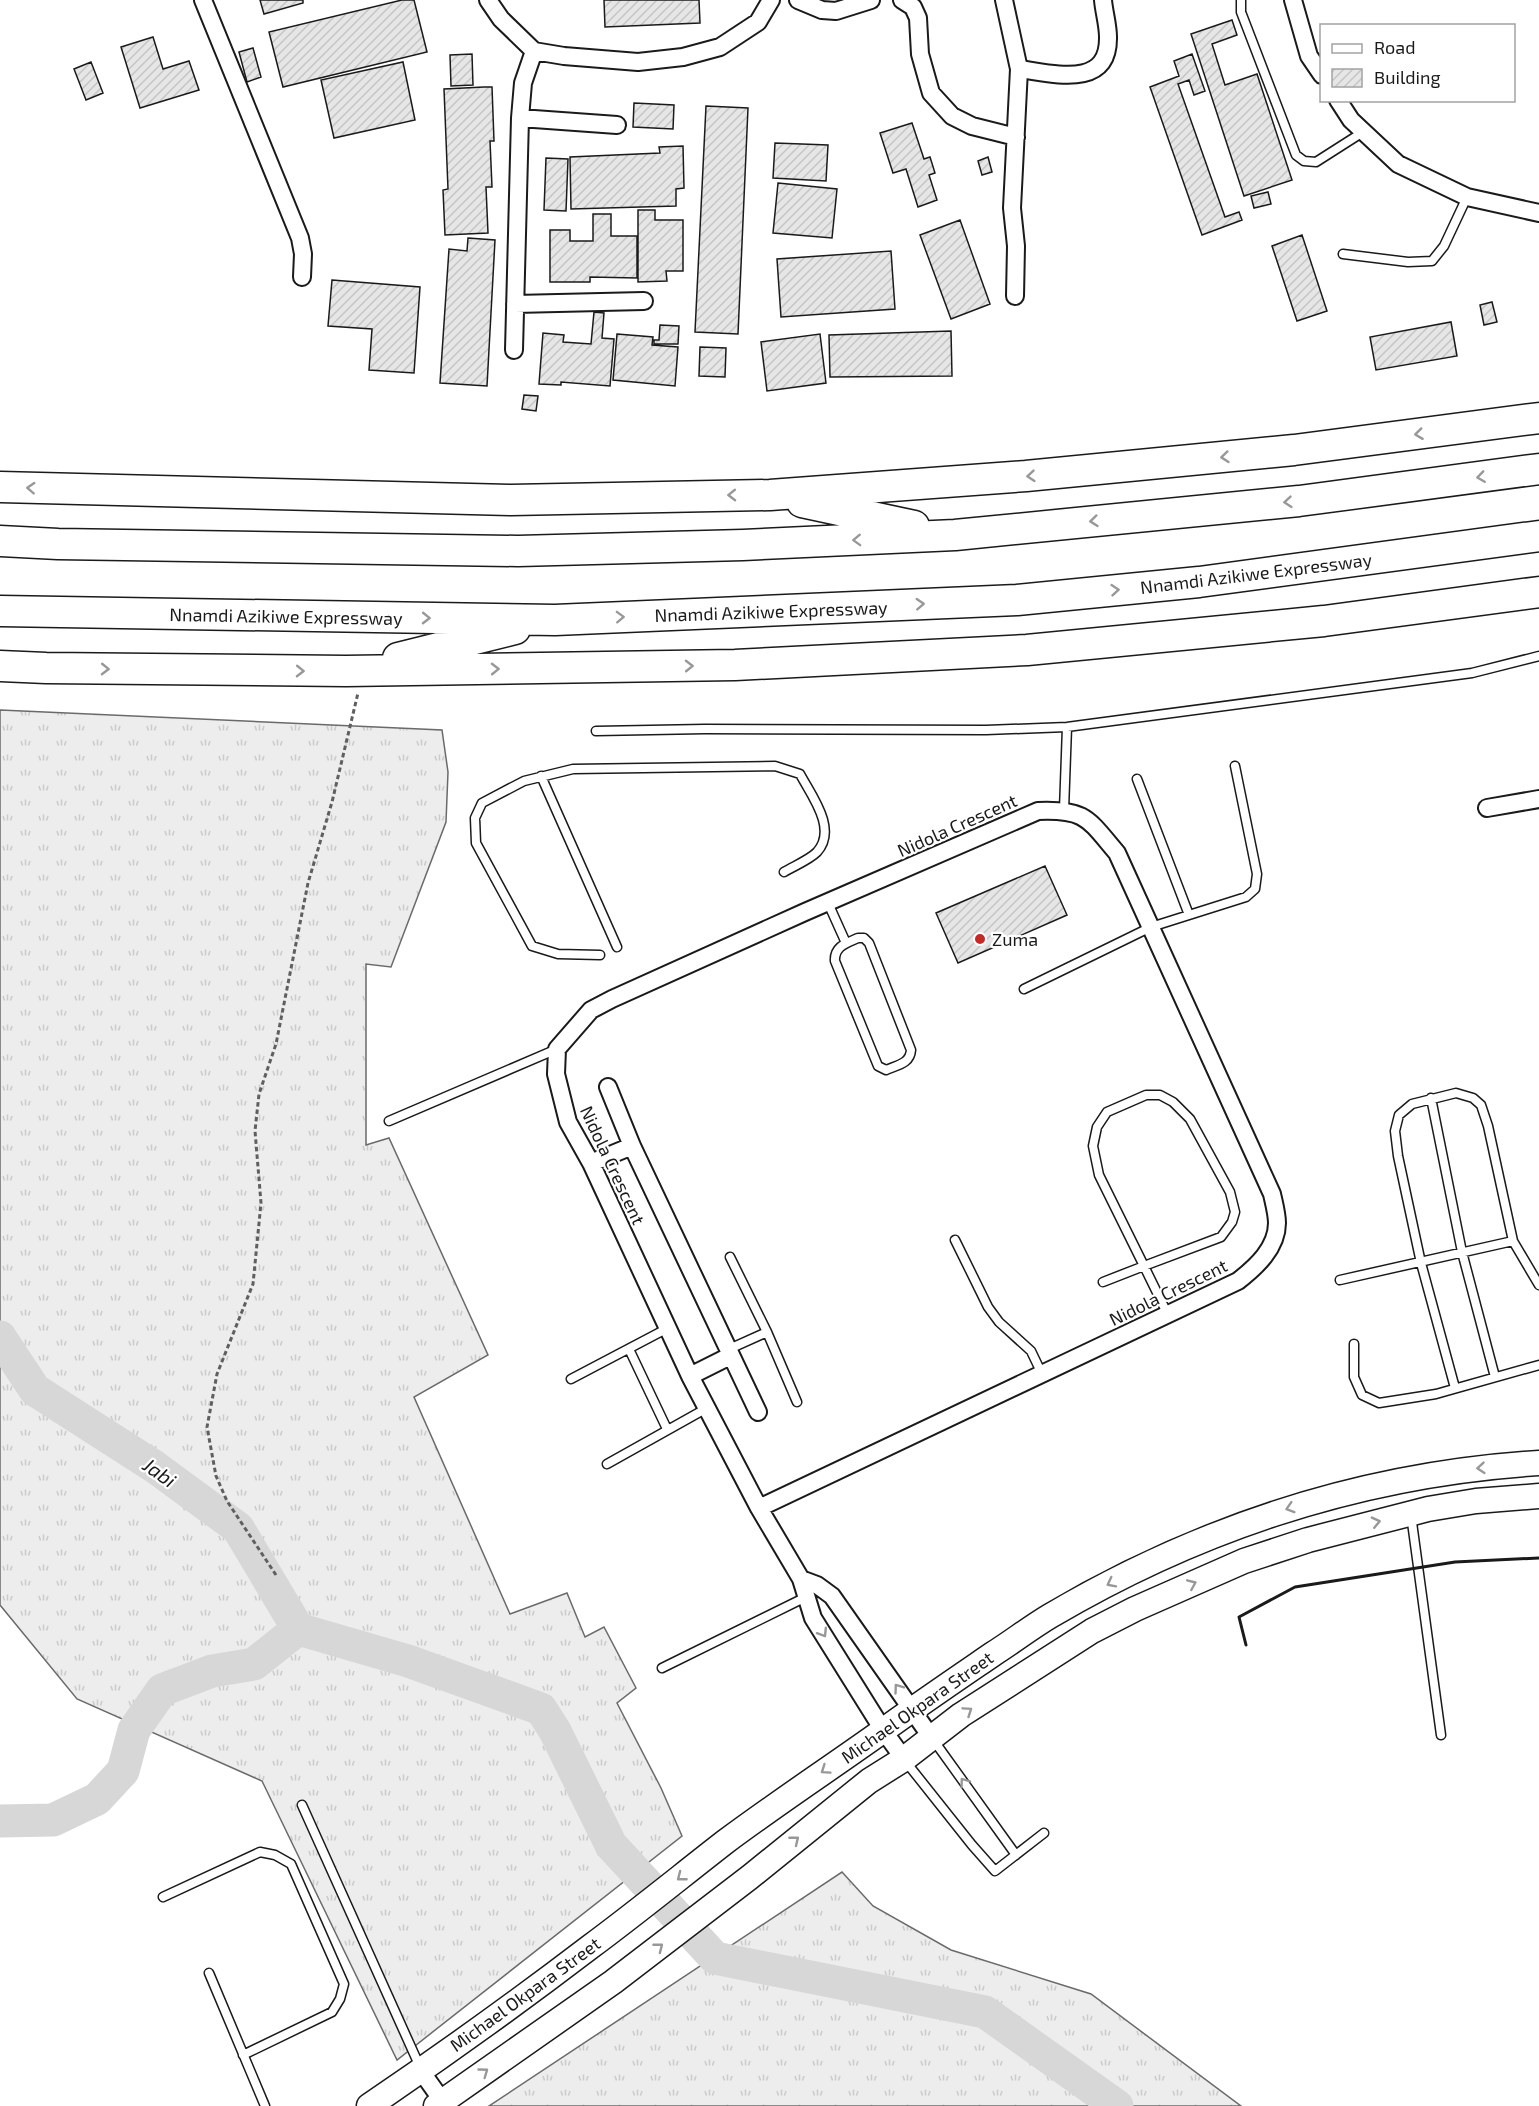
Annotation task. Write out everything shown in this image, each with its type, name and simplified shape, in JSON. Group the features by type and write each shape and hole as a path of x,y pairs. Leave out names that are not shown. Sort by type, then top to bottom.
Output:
{"highway":[{"path":"0,487 511,500 770,495 1026,476 1283,452 1539,418"},
{"path":"0,541 58,544 518,551 955,536 1299,501 1539,469"},
{"path":"770,495 955,536"},
{"name":"Nnamdi Azikiwe Expressway","path":"0,611 555,620 1017,600 1200,582 1539,536"},
{"path":"0,666 355,671 735,665 1027,650 1324,621 1539,592"},
{"path":"355,671 555,620"}],"main road":[{"name":"Michael Okpara Street","path":"369,2106 589,1948 727,1841 912,1708 1047,1618 1107,1584 1173,1552 1227,1530 1343,1492 1402,1479 1460,1470 1539,1463"},
{"name":"Michael Okpara Street","path":"442,2104 613,1982 750,1877 869,1781 1030,1670 1092,1631 1135,1609 1244,1562 1319,1538 1411,1514 1476,1501 1539,1496"}],"street":[{"path":"203,0 300,238 303,255 302,277"},
{"path":"488,0 501,19 534,51 564,56 638,62 683,57 720,47 758,22 771,0"},
{"path":"798,0 822,10 836,11 871,0"},
{"path":"902,0 913,7 918,18 920,54 931,93 952,116 972,126 1016,137"},
{"path":"1004,0 1019,69 1012,208 1016,246 1015,296"},
{"path":"1019,69 1067,75 1088,74 1103,62 1108,39 1103,0"},
{"path":"1293,0 1309,56 1320,72"},
{"path":"514,350 520,118 524,83 534,51"},
{"path":"1339,102 1351,120 1398,164 1467,197 1539,213"},
{"path":"520,118 616,125"},
{"path":"515,304 644,300"},
{"path":"1487,808 1539,799"},
{"name":"Nidola Crescent","path":"759,1508 1238,1281 1254,1269 1273,1244 1277,1224 1272,1194 1117,853 1087,819 1064,810 1038,811 591,1010 557,1049 556,1074 568,1122 591,1163 690,1376 759,1508 801,1579 813,1617 883,1730 904,1759"},
{"path":"608,1087 632,1146 758,1412"},
{"path":"591,1163 632,1146"},
{"path":"690,1376 729,1353"},
{"path":"801,1579 817,1585 832,1596 931,1737"},
{"path":"421,2070 442,2104"}],"lane":[{"path":"1241,0 1242,12 1296,155 1304,161 1316,162 1364,132"},
{"path":"1343,254 1408,262 1432,261 1444,246 1467,197"},
{"path":"596,731 986,730 1067,727 1472,673 1539,656"},
{"path":"1064,810 1067,727"},
{"path":"600,955 558,954 532,946 476,843 475,818 482,802 524,781 573,769 775,766 800,774 822,814 825,837 816,852 784,872"},
{"path":"1024,989 1150,927 1246,897 1255,889 1257,874 1235,766"},
{"path":"541,777 617,947"},
{"path":"1137,779 1189,915"},
{"path":"828,903 846,943"},
{"path":"864,938 869,943 911,1050 907,1062 886,1070 878,1066 835,961 834,954 846,943 864,938"},
{"path":"389,1121 557,1049"},
{"path":"1455,1388 1421,1263 1398,1156 1395,1131 1399,1115 1412,1104 1456,1093 1473,1098 1481,1105 1488,1126 1513,1240 1539,1285"},
{"path":"1102,1282 1144,1266 1221,1237 1232,1222 1235,1212 1230,1192 1190,1119 1173,1102 1160,1095 1146,1095 1107,1112 1097,1127 1093,1146 1100,1175 1144,1266 1168,1315"},
{"path":"1431,1098 1462,1252 1495,1377"},
{"path":"955,1240 988,1307 999,1322 1031,1351 1042,1374"},
{"path":"1340,1280 1513,1240"},
{"path":"730,1257 797,1402"},
{"path":"571,1379 668,1328"},
{"path":"729,1353 766,1332"},
{"path":"1354,1344 1354,1377 1362,1395 1379,1403 1455,1388 1539,1365"},
{"path":"628,1348 667,1429"},
{"path":"607,1464 707,1408"},
{"path":"1411,1514 1441,1735"},
{"path":"662,1668 806,1597"},
{"path":"931,1737 1016,1855"},
{"path":"904,1759 995,1871 1044,1833"},
{"path":"302,1805 421,2070"},
{"path":"163,1897 260,1852 275,1855 291,1864 344,1984 340,1999 332,2012 243,2055"},
{"path":"209,1973 265,2106"}],"path":[{"path":"276,1575 216,1476 207,1427 217,1374 253,1284 261,1203 255,1131 259,1094 276,1044 308,883 332,802 355,671"}],"green space":[{"path":"0,710 442,730 448,772 446,822 391,967 366,964 366,1145 389,1138 488,1355 414,1397 510,1614 567,1593 585,1637 604,1627 636,1688 617,1703 661,1788 682,1836 397,2060 262,1781 77,1699 0,1605"},
{"path":"842,1872 873,1906 951,1950 1091,1994 1241,2106 489,2106"}],"building":[{"path":"260,0 303,0 303,3 264,14"},
{"path":"402,0 414,0 427,52 283,87 269,32"},
{"path":"604,0 699,0 700,23 605,27"},
{"path":"1232,20 1237,35 1212,44 1225,85 1257,74 1292,180 1244,196 1191,34"},
{"path":"153,37 163,69 189,61 199,90 140,108 121,47"},
{"path":"253,48 261,77 247,82 239,52"},
{"path":"472,54 473,85 451,86 450,55"},
{"path":"1192,54 1205,91 1194,95 1189,80 1178,84 1225,217 1239,212 1242,220 1202,235 1150,87 1179,76 1174,61"},
{"path":"91,62 103,93 86,100 74,69"},
{"path":"403,62 415,120 334,138 321,80"},
{"path":"492,87 494,141 490,141 492,187 486,187 488,233 445,235 443,190 448,189 444,89"},
{"path":"634,103 674,105 673,129 633,127"},
{"path":"706,106 748,108 738,334 695,332"},
{"path":"912,123 924,159 930,157 935,173 929,175 937,200 918,207 906,169 893,173 880,133"},
{"path":"775,143 828,145 826,181 773,178"},
{"path":"683,146 684,188 676,189 676,206 571,209 570,157 660,153 659,147"},
{"path":"988,157 992,172 982,175 978,161"},
{"path":"546,158 568,159 566,211 544,210"},
{"path":"778,183 837,189 832,238 773,233"},
{"path":"1268,192 1271,204 1254,208 1251,196"},
{"path":"638,210 655,210 655,220 683,220 683,271 666,271 667,281 638,282"},
{"path":"593,214 611,214 611,236 637,236 637,278 590,277 590,282 550,282 550,230 570,230 570,241 593,241"},
{"path":"960,220 990,304 951,319 920,235"},
{"path":"1302,235 1327,311 1297,321 1272,246"},
{"path":"468,238 495,240 487,386 440,383 449,249 467,251"},
{"path":"891,251 895,309 781,317 777,259"},
{"path":"332,280 420,287 414,373 369,370 372,329 328,326"},
{"path":"1492,302 1497,322 1484,325 1480,305"},
{"path":"594,312 604,313 602,338 614,339 610,386 561,382 561,385 539,384 543,333 564,335 563,342 591,344"},
{"path":"1451,322 1457,356 1376,370 1370,337"},
{"path":"660,325 679,326 678,344 654,344 654,340 659,340"},
{"path":"951,331 952,376 830,377 829,335"},
{"path":"617,334 653,337 652,345 678,347 675,386 613,380"},
{"path":"820,334 826,383 767,391 761,342"},
{"path":"700,347 726,348 725,377 699,376"},
{"path":"524,395 538,396 536,411 522,409"},
{"name":"Zuma","path":"1045,866 1067,915 958,963 936,913"}],"waterway":[{"name":"Jabi","path":"0,1337 35,1390 155,1467 238,1528 298,1629"},
{"path":"298,1629 408,1661 541,1709 555,1731 611,1845 715,1958 985,2012 1117,2106"},
{"path":"0,1821 53,1820 97,1799 123,1771 134,1730 162,1690 212,1671 254,1664 298,1629"}],"wall":[{"path":"1246,1645 1239,1617 1295,1587 1455,1562 1539,1558"}],"place":[{"name":"Zuma","path":"980,939"}]}
